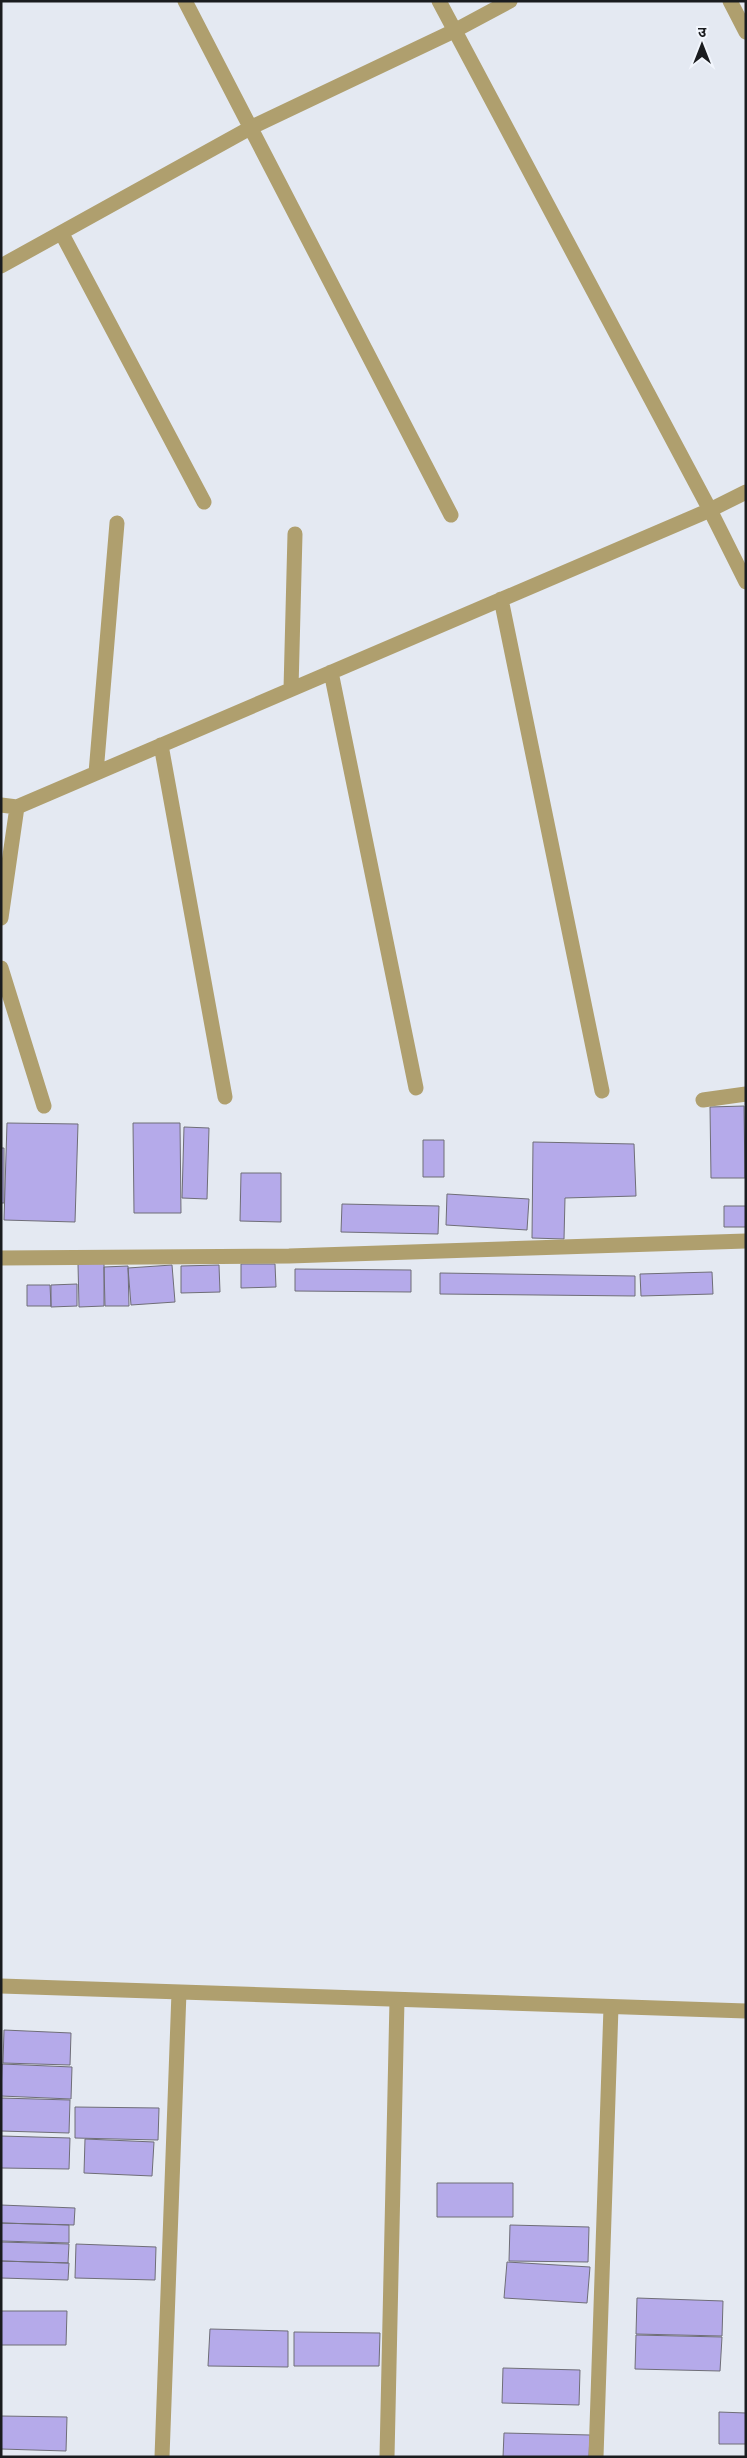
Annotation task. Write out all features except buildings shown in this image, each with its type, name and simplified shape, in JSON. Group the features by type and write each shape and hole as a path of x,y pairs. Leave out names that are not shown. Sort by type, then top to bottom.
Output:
{"street":[{"path":"185,1 452,515"},
{"path":"439,1 710,510 746,582"},
{"path":"1,266 62,234 252,127 454,31 510,1"},
{"path":"730,1 746,32"},
{"path":"62,234 204,502"},
{"path":"1,805 16,807 710,510 746,492"},
{"path":"96,773 117,523"},
{"path":"291,689 296,534"},
{"path":"502,599 602,1092"},
{"path":"331,672 416,1088"},
{"path":"161,745 226,1097"},
{"path":"1,918 16,807"},
{"path":"1,968 44,1106"},
{"path":"703,1100 746,1094"},
{"path":"1,1258 289,1256 746,1241"},
{"path":"1,1986 746,2011"},
{"path":"162,2457 179,1992"},
{"path":"387,2457 397,2000"},
{"path":"596,2457 611,2007"}]}
